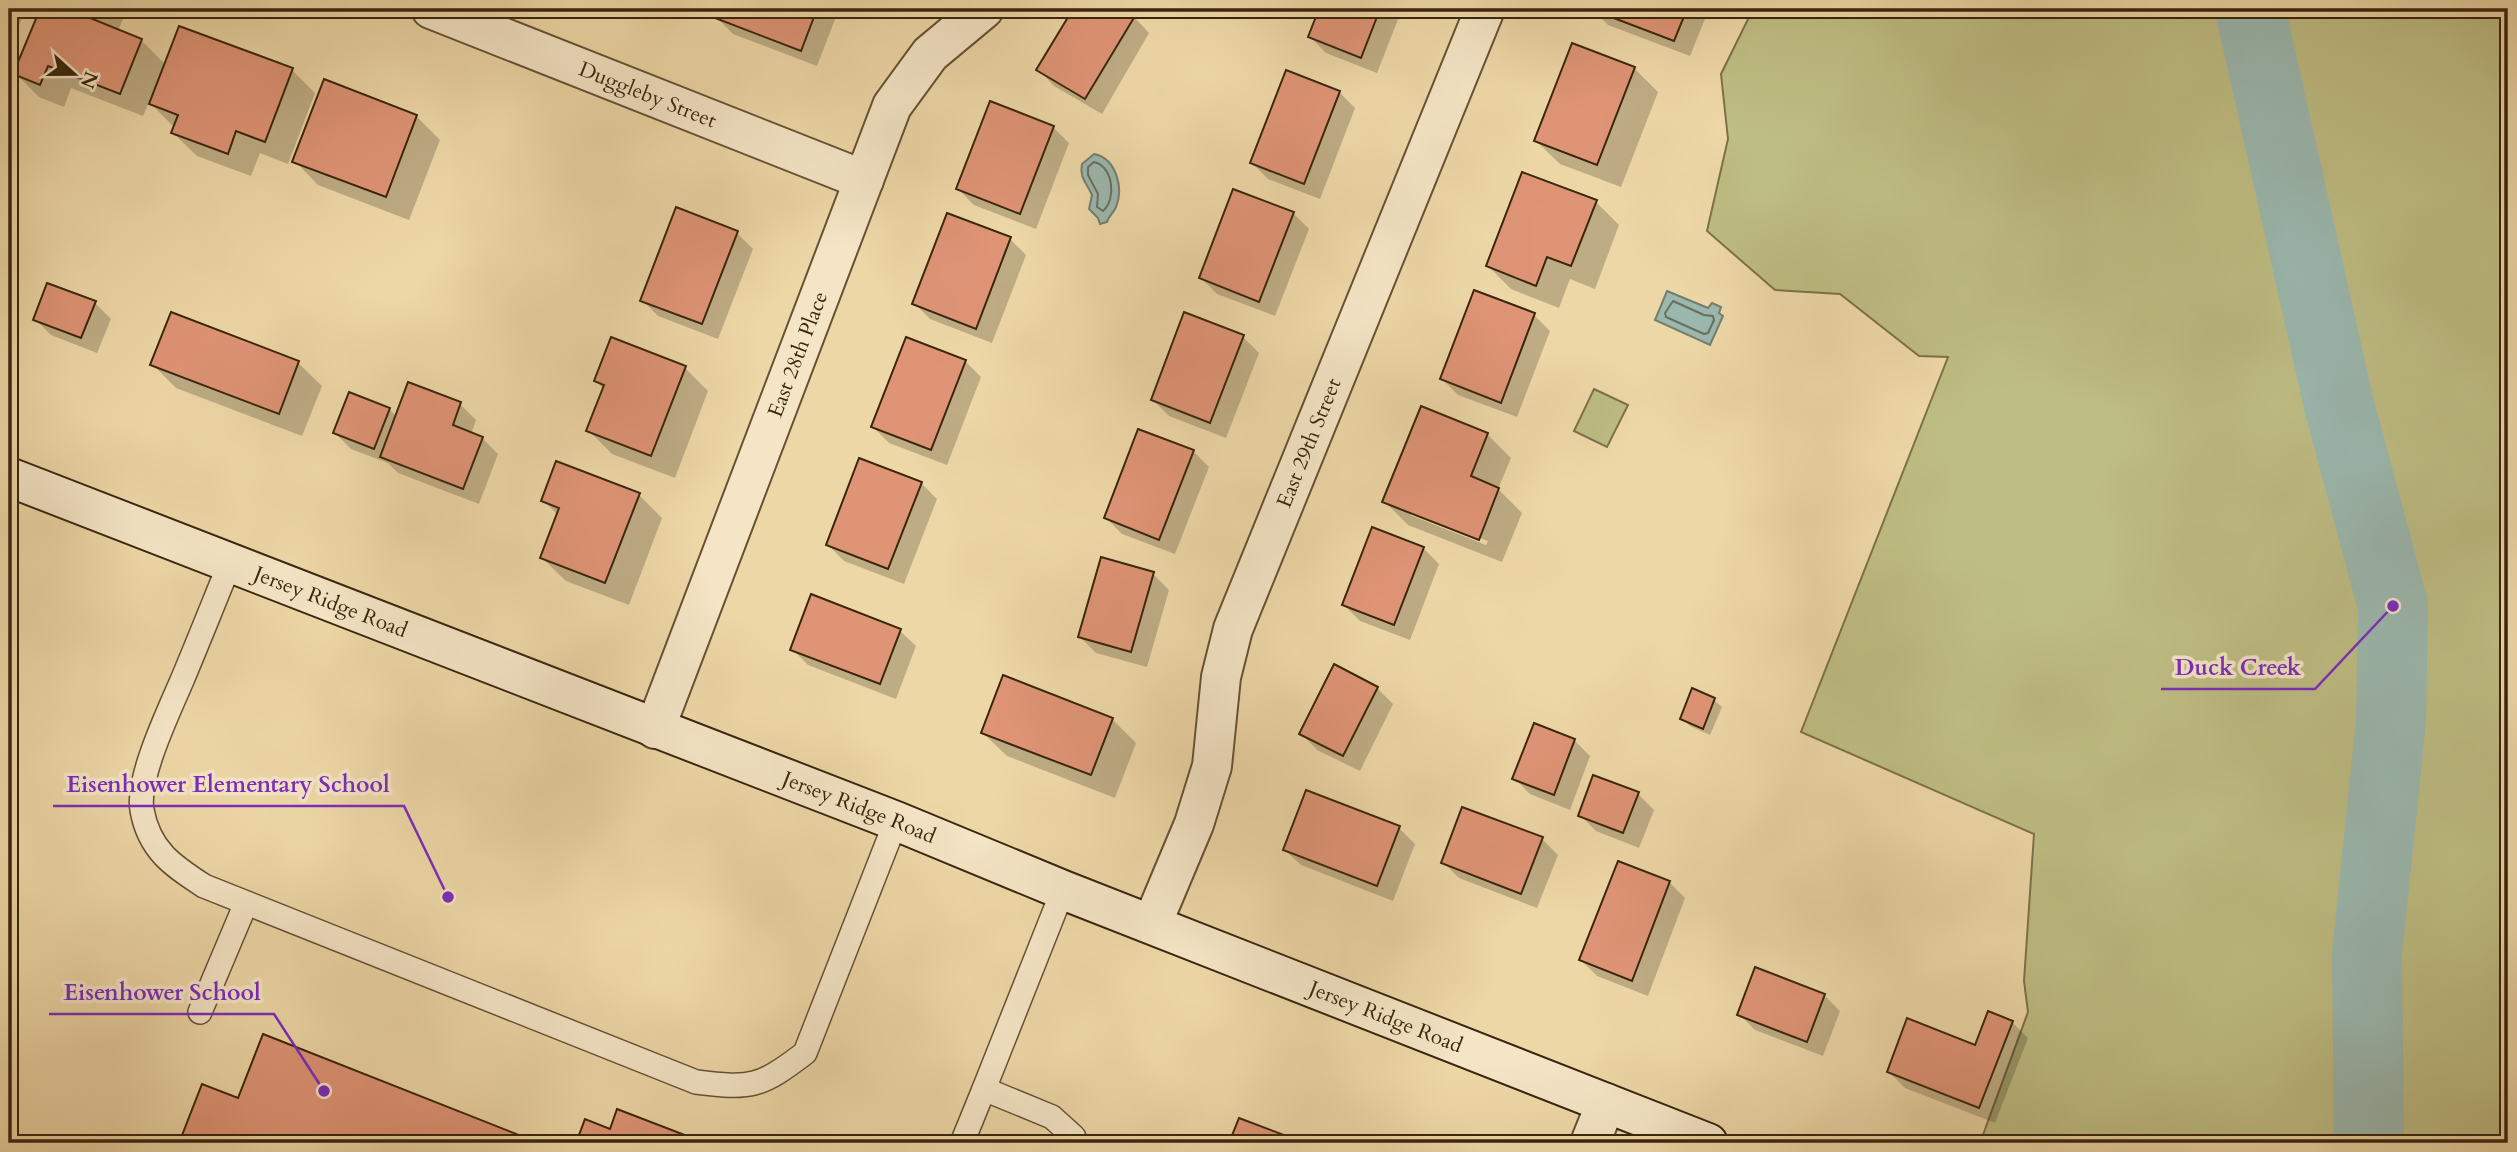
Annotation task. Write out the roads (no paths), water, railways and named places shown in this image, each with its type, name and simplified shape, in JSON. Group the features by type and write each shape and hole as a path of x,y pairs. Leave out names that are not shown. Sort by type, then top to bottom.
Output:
{"street":[{"name":"Duggleby Street","path":"431,9 864,180"},
{"name":"East 28th Place","path":"655,729 892,106 930,54 984,9"},
{"name":"East 29th Street","path":"1152,924 1194,824 1212,766 1222,677 1233,629 1485,9"},
{"name":"Jersey Ridge Road","path":"9,477 896,821 1063,890 1708,1143"},
{"path":"1590,1143 1606,1103"}],"lane":[{"path":"230,563 159,735 145,779 141,809 152,839 170,864 204,886 696,1082 750,1086 774,1076 805,1054 896,821"},
{"path":"962,1143 1063,890"},
{"path":"200,1012 246,903"},
{"path":"984,1089 1052,1117 1074,1137 1075,1143"}],"water":[{"path":"1094,154 1108,161 1113,168 1119,191 1116,207 1107,222 1100,224 1089,209 1092,195 1082,173 1082,164"},
{"path":"1667,291 1708,308 1712,303 1721,307 1719,313 1723,316 1710,345 1655,320"}],"waterway":[{"path":"2250,9 2339,405 2393,606 2391,721 2367,954 2369,1143"}],"place":[{"name":"Duck Creek","path":"2393,606"},
{"name":"Eisenhower Elementary School","path":"448,897"},
{"name":"Eisenhower School","path":"324,1091"}]}
